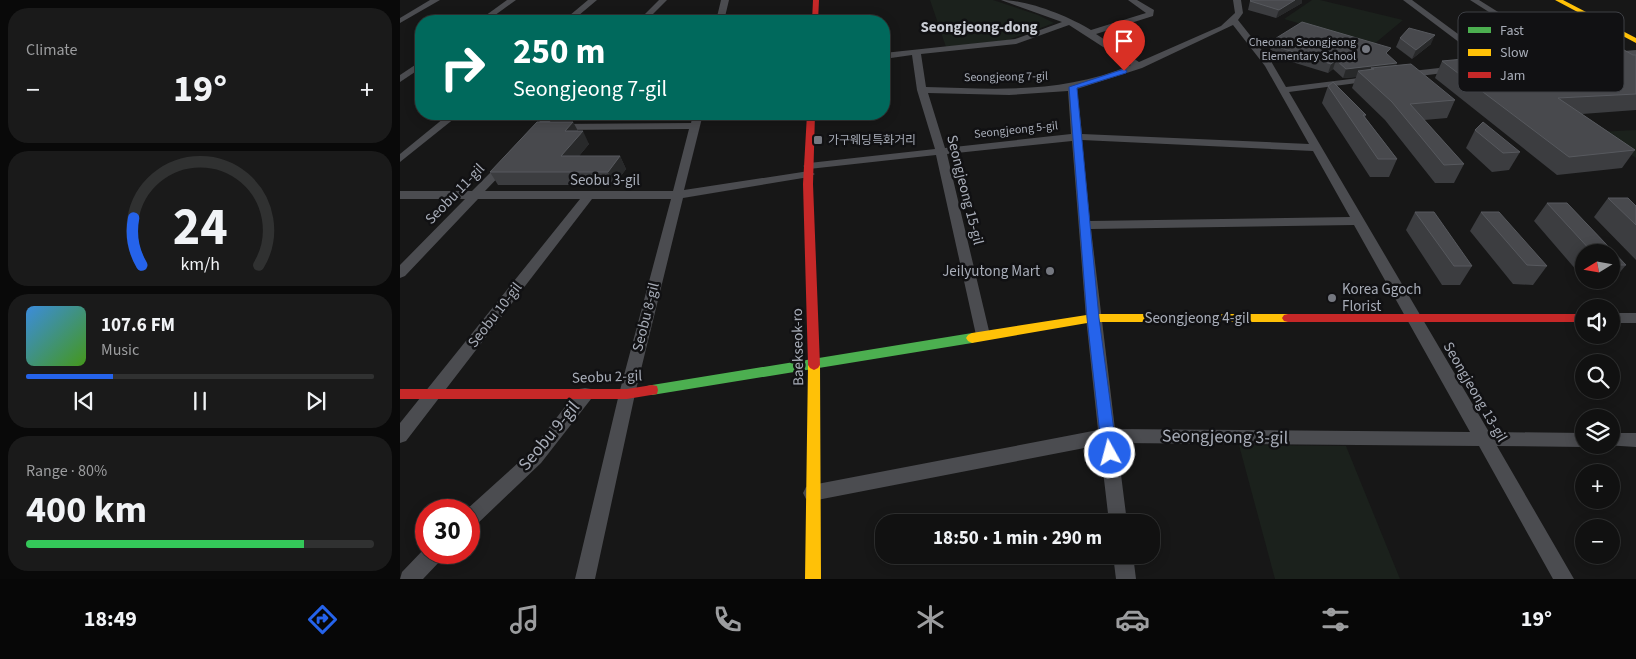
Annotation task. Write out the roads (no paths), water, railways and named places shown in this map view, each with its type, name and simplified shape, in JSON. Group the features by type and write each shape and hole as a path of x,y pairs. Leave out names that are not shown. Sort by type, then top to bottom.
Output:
{"street":[{"path":"400,22 436,0"},
{"path":"491,15 512,0"},
{"path":"574,15 593,0"},
{"path":"648,15 663,0"},
{"path":"721,15 725,0"},
{"path":"815,15 816,0"},
{"path":"1005,0 1068,22 1090,33 1139,66"},
{"path":"1090,33 1150,14 1151,12 1147,8 1132,0"},
{"path":"1234,21 1239,13 1237,0"},
{"path":"1407,0 1458,35"},
{"path":"1474,0 1495,12"},
{"path":"1558,0 1581,12"},
{"name":"Seongjeong 7-gil","path":"922,90 1014,91 1072,87 1093,83 1139,66 1194,39 1220,31 1234,21"},
{"name":"Seongjeong 13-gil","path":"1234,21 1264,58 1284,90 1564,579"},
{"path":"890,55 1016,41 1068,22"},
{"path":"1624,35 1636,41"},
{"name":"Seongjeong 15-gil","path":"916,53 922,90 941,152 983,335"},
{"path":"402,75 415,67"},
{"path":"1284,90 1458,69"},
{"path":"402,75 415,74"},
{"path":"1072,87 1093,318 1117,514"},
{"path":"400,159 448,120"},
{"path":"527,141 546,120"},
{"path":"539,127 696,120"},
{"name":"Seobu 8-gil","path":"585,579 627,394 696,120"},
{"name":"Baekseok-ro","path":"811,120 809,170 814,364 813,579"},
{"name":"Seongjeong 5-gil","path":"809,170 941,152 1076,138 1316,148"},
{"name":"Seobu 11-gil","path":"400,273 514,154"},
{"name":"Seobu 3-gil","path":"400,195 676,195 809,170"},
{"name":"Seobu 10-gil","path":"400,436 589,195"},
{"path":"1084,225 1358,221"},
{"name":"Seongjeong 4-gil","path":"814,364 1093,318 1575,318"},
{"path":"1620,318 1636,318"},
{"name":"Seobu 2-gil","path":"400,394 627,394 814,364"},
{"name":"Seobu 9-gil","path":"480,509 535,458 585,394"},
{"name":"Seongjeong 3-gil","path":"812,493 1107,436 1575,440"},
{"path":"1620,440 1636,440"},
{"path":"409,579 423,564"},
{"path":"1124,564 1126,579"}],"place":[{"name":"Cheonan Seongjeong Elementary School","path":"1366,49"},
{"name":"가구웨딩특화거리","path":"818,140"},
{"name":"Jeilyutong Mart","path":"1050,271"},
{"name":"Korea Ggoch Florist","path":"1332,298"}],"district":[{"name":"Seongjeong-dong","path":"979,27"}]}
